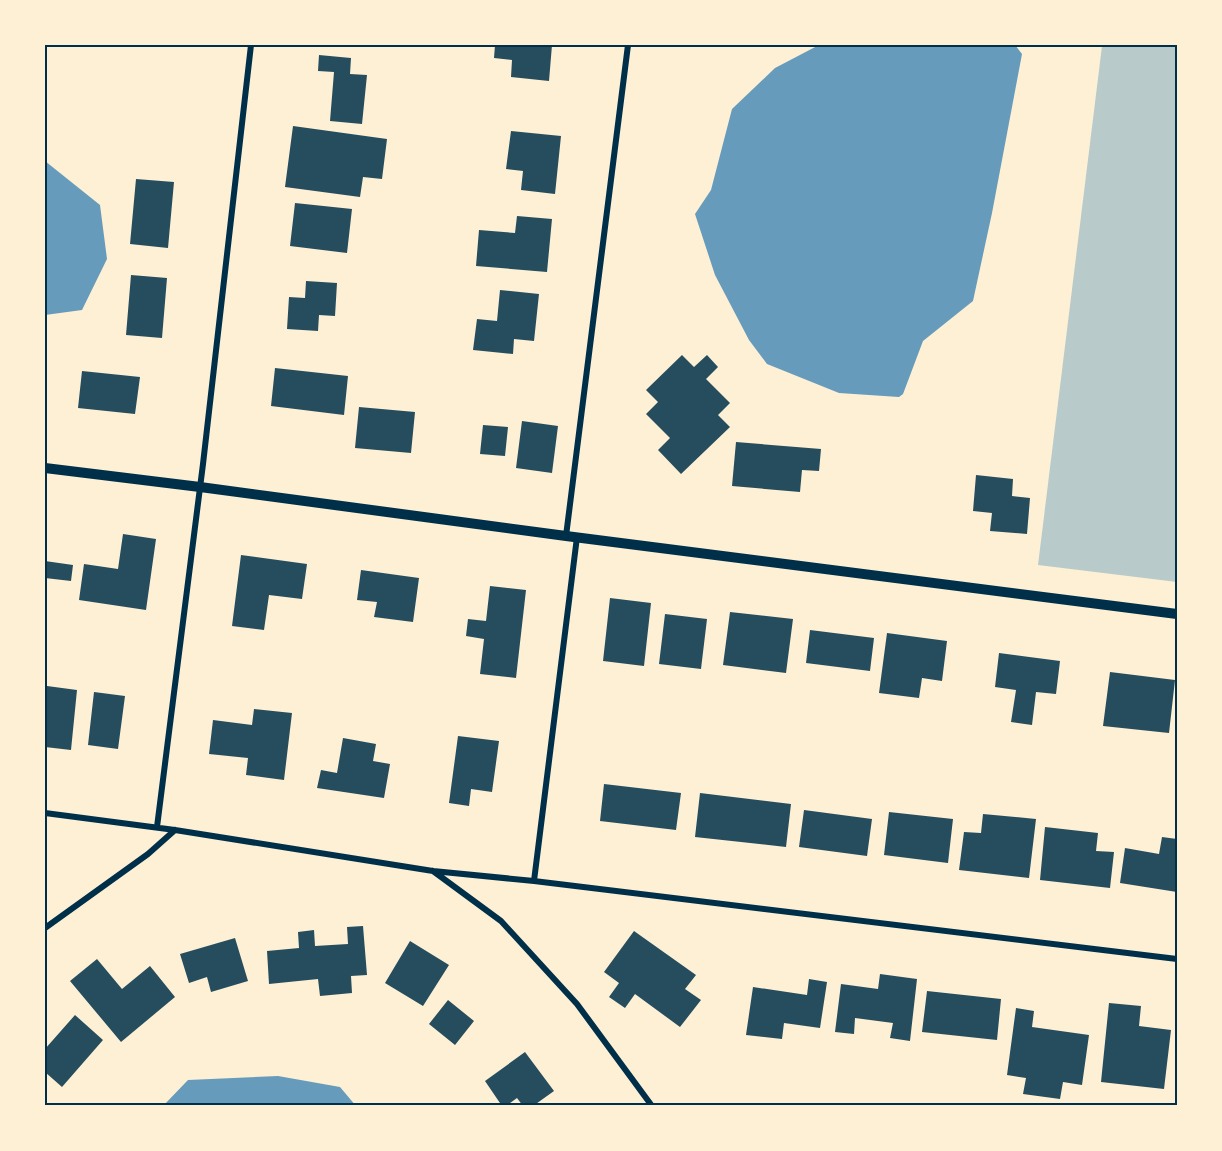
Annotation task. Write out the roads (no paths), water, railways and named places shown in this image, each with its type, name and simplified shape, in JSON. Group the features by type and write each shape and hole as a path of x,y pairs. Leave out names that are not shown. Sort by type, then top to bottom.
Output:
{"street":[{"path":"156,827 200,487 251,45"},
{"path":"566,536 628,45"},
{"path":"45,468 1177,614"},
{"path":"534,882 578,537"},
{"path":"45,813 156,827 433,871 1177,959"},
{"path":"45,928 148,854 175,830"},
{"path":"433,871 501,921 577,1004 652,1106"}],"water":[{"path":"819,45 1015,45 1022,54 973,301 923,341 903,394 899,397 839,393 767,364 749,340 715,275 695,214 711,190 732,109 775,68"},
{"path":"45,161 100,205 107,259 82,310 45,315"},
{"path":"278,1076 340,1087 356,1106 163,1106 188,1080"}]}
